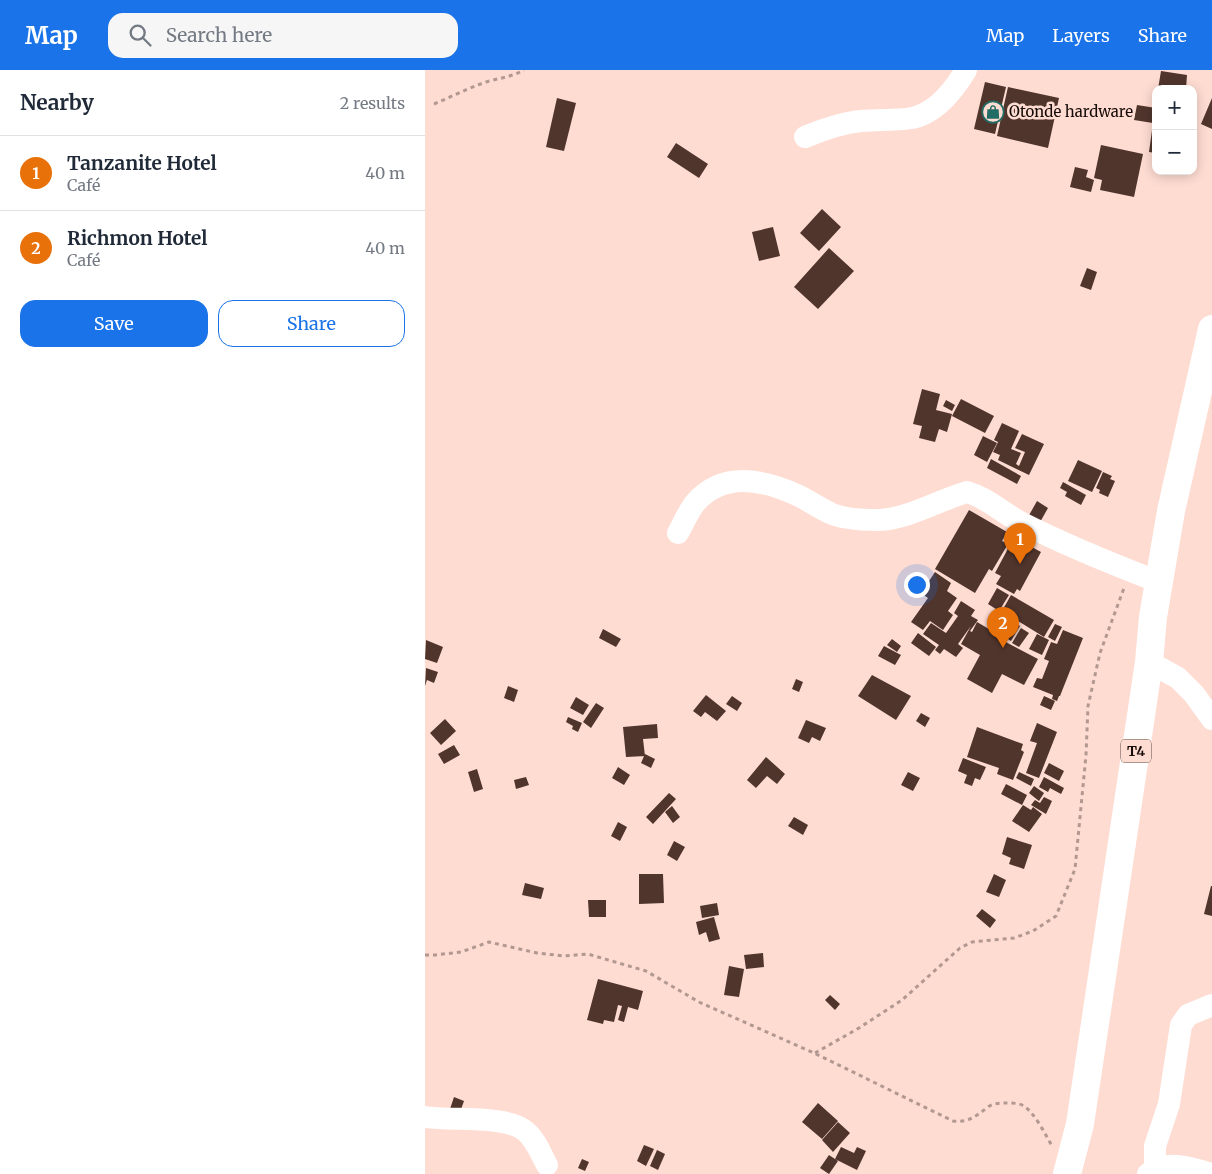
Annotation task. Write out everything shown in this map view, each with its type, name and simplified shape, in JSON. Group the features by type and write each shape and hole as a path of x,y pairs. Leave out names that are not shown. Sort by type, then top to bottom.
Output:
{"highway":[{"name":"T4","path":"1067,1173 1081,1116 1171,511 1212,329"}],"street":[{"path":"805,137 836,125 862,120 912,118 931,111 947,96 966,70"},
{"path":"678,533 694,504 710,490 723,483 738,481 773,484 832,514 879,520 893,519 967,492 991,502 1018,521 1159,582"},
{"path":"1149,662 1178,678 1194,694 1212,719"},
{"path":"1211,1174 1171,1165 1152,1171 1155,1146 1169,1104 1181,1024 1188,1016 1212,1005"},
{"path":"425,1117 513,1124 525,1130 547,1165"}],"path":[{"path":"434,104 486,82 515,75 524,70"},
{"path":"815,1053 859,1028 902,1000 960,948 972,942 1014,938 1033,931 1056,916 1075,869 1086,755 1088,706 1100,653 1130,571"},
{"path":"425,955 435,956 461,952 489,942 537,953 564,956 588,954 646,971 699,1002 815,1053 953,1121 961,1122 972,1119 989,1106 999,1103 1021,1104 1037,1122 1067,1173"}],"building":[{"path":"1161,71 1187,75 1186,85 1159,85"},
{"path":"985,82 1006,87 995,134 974,129"},
{"path":"1008,87 1059,98 1048,148 997,136"},
{"path":"557,98 576,103 564,151 546,147"},
{"path":"1212,98 1212,129 1201,124"},
{"path":"1137,105 1152,107 1152,123 1134,120"},
{"path":"1152,130 1152,152 1149,152"},
{"path":"676,143 708,164 699,178 667,157"},
{"path":"1101,145 1143,154 1134,197 1100,190 1102,180 1094,178"},
{"path":"1075,167 1088,170 1086,177 1094,180 1091,192 1070,187"},
{"path":"822,209 841,227 819,251 800,233"},
{"path":"773,227 780,256 759,261 752,232"},
{"path":"829,248 854,271 818,309 794,287"},
{"path":"1087,268 1097,272 1091,290 1080,286"},
{"path":"922,389 940,394 936,410 952,414 947,432 939,429 935,442 919,438 922,426 913,424"},
{"path":"961,399 994,416 985,433 952,416"},
{"path":"946,400 955,405 952,411 943,406"},
{"path":"1002,423 1019,431 1011,449 1021,453 1016,464 1019,466 1025,452 1015,448 1022,434 1044,444 1029,475 998,460 1000,455 993,452 998,442 994,440"},
{"path":"983,436 997,443 987,462 974,455"},
{"path":"991,459 1021,476 1017,484 987,468"},
{"path":"1078,460 1102,471 1092,492 1068,481"},
{"path":"1103,472 1112,476 1110,479 1115,481 1108,497 1099,493 1100,490 1096,488"},
{"path":"1063,482 1086,495 1081,505 1065,496 1067,492 1060,488"},
{"path":"1037,501 1048,508 1039,524 1028,517"},
{"path":"969,510 1007,532 1002,541 1008,544 992,571 989,569 975,593 935,569"},
{"path":"1019,540 1041,552 1020,591 1017,589 1014,594 996,584 1001,576 995,573 1012,541 1017,544"},
{"path":"935,572 951,583 947,591 957,598 948,611 953,615 943,630 930,621 923,630 911,622 928,598 921,593"},
{"path":"997,588 1009,595 999,611 988,604"},
{"path":"1011,595 1054,620 1044,637 1002,611"},
{"path":"961,601 975,610 971,616 978,620 970,631 972,632 977,622 989,629 997,612 1010,620 1000,639 1038,659 1024,685 1002,674 992,693 967,679 980,655 961,644 971,626 958,644 963,648 956,657 944,649 940,654 935,650 939,645 923,634 931,623 946,633 958,616 954,613"},
{"path":"1011,621 1020,626 1011,641 1003,636"},
{"path":"1055,624 1062,627 1055,641 1048,637"},
{"path":"1021,628 1029,633 1019,647 1012,643"},
{"path":"603,629 621,639 616,647 599,638"},
{"path":"1063,630 1083,638 1057,701 1052,699 1053,695 1033,687 1037,678 1042,679 1049,661 1044,659 1051,642 1057,644"},
{"path":"918,633 936,647 929,656 911,643"},
{"path":"1037,634 1049,640 1042,655 1029,649"},
{"path":"892,639 901,646 897,652 887,645"},
{"path":"426,640 443,647 437,663 425,659"},
{"path":"884,646 901,655 895,665 878,656"},
{"path":"426,668 438,672 434,683 427,680 425,686"},
{"path":"872,675 911,696 896,720 858,696"},
{"path":"796,679 803,682 799,692 792,689"},
{"path":"508,686 518,690 514,702 504,698"},
{"path":"706,695 726,711 717,721 705,712 701,717 693,711"},
{"path":"732,696 742,703 737,711 726,704"},
{"path":"1044,696 1055,701 1051,710 1040,705"},
{"path":"576,697 589,705 583,715 570,708"},
{"path":"596,703 604,708 591,728 583,722"},
{"path":"921,713 930,718 925,727 916,721"},
{"path":"568,717 582,723 578,732 572,729 573,726 566,722"},
{"path":"445,719 456,731 441,745 430,733"},
{"path":"806,720 826,728 820,741 812,737 809,743 798,738"},
{"path":"1037,723 1057,732 1039,778 1026,773 1037,743 1030,741"},
{"path":"657,724 658,738 643,739 645,756 626,757 623,727"},
{"path":"977,727 1023,744 1021,750 1024,752 1013,780 997,774 999,768 967,757"},
{"path":"454,745 460,755 444,764 438,754"},
{"path":"645,754 655,759 651,768 641,763"},
{"path":"766,757 785,774 777,784 767,776 756,788 747,780"},
{"path":"963,758 986,767 980,780 975,778 972,786 964,783 967,775 958,771"},
{"path":"1049,763 1064,771 1059,781 1044,773"},
{"path":"618,767 630,775 624,785 612,778"},
{"path":"477,769 483,789 474,792 468,772"},
{"path":"908,772 920,778 913,791 901,785"},
{"path":"1019,772 1034,779 1031,786 1016,778"},
{"path":"526,777 529,785 516,789 514,780"},
{"path":"1044,777 1064,788 1061,794 1050,788 1048,792 1039,787"},
{"path":"1006,784 1027,795 1022,805 1001,794"},
{"path":"1034,786 1044,793 1039,801 1029,793"},
{"path":"669,793 676,799 653,824 646,817"},
{"path":"1044,797 1052,801 1046,814 1031,805 1035,800 1040,803"},
{"path":"1023,805 1031,810 1033,807 1042,814 1029,832 1012,821"},
{"path":"672,806 680,817 673,823 665,812"},
{"path":"794,817 808,825 803,835 788,826"},
{"path":"618,822 627,827 620,841 611,836"},
{"path":"1007,837 1032,845 1024,869 1009,864 1011,858 1002,854"},
{"path":"674,841 685,847 677,861 667,855"},
{"path":"639,874 663,874 664,903 639,904"},
{"path":"994,874 1006,880 999,897 986,892"},
{"path":"525,883 544,888 541,899 522,895"},
{"path":"1212,886 1212,916 1204,914"},
{"path":"588,900 606,900 606,917 589,917"},
{"path":"717,903 719,915 702,918 700,906"},
{"path":"982,909 996,920 990,928 976,916"},
{"path":"714,917 720,939 709,942 706,932 699,935 696,922"},
{"path":"763,953 764,967 746,969 744,955"},
{"path":"729,966 744,969 739,997 724,995"},
{"path":"598,979 643,991 638,1010 628,1007 624,1022 618,1020 622,1006 618,1005 614,1022 604,1020 603,1024 587,1020"},
{"path":"830,995 840,1004 835,1010 825,1000"},
{"path":"454,1097 464,1101 459,1115 449,1112"},
{"path":"818,1103 838,1121 822,1139 802,1122"},
{"path":"838,1122 850,1133 833,1152 822,1140"},
{"path":"644,1145 654,1149 646,1166 637,1161"},
{"path":"841,1147 854,1153 857,1147 866,1151 857,1170 835,1159"},
{"path":"657,1150 665,1154 658,1170 650,1166"},
{"path":"829,1155 838,1161 829,1174 820,1168"},
{"path":"582,1159 589,1162 585,1171 578,1168"}],"place":[{"name":"Otonde hardware","path":"993,112"},
{"name":"Tanzanite Hotel","path":"1020,564"},
{"name":"Richmon Hotel","path":"1003,648"}]}
